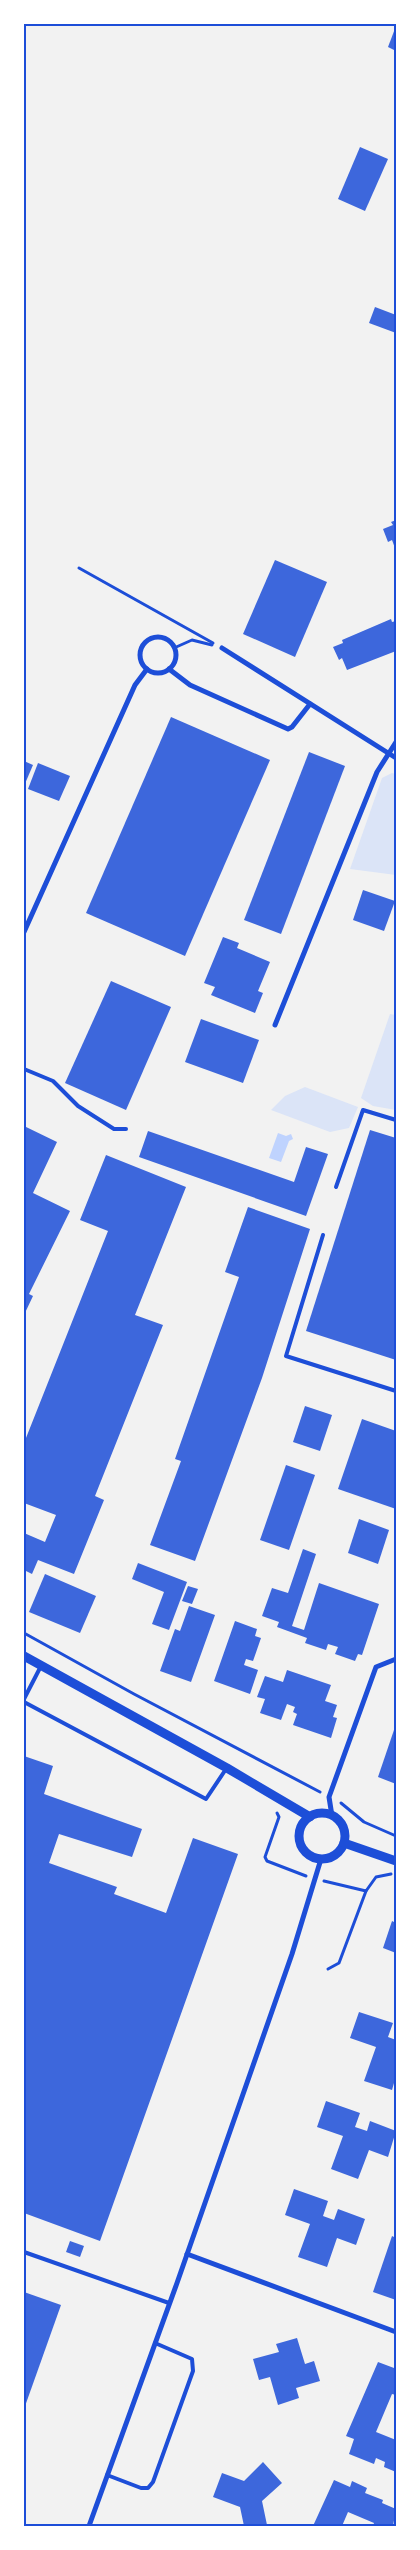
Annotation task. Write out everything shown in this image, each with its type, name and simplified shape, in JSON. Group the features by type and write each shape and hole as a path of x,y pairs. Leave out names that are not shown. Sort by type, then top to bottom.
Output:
{"street":[{"path":"160,638 171,643 174,648 175,659 169,669 158,673 147,669 143,665 140,654 144,643 160,638"},
{"path":"222,648 396,758"},
{"path":"24,932 135,685 147,669"},
{"path":"169,669 190,685 288,729 292,727 310,704"},
{"path":"275,1026 377,772 396,742"},
{"path":"24,1656 227,1768 310,1817"},
{"path":"332,1816 329,1797 376,1667 396,1659"},
{"path":"317,1814 332,1816 342,1824 344,1843 335,1855 322,1859 308,1854 300,1842 301,1828 310,1817 317,1814"},
{"path":"344,1843 396,1862"},
{"path":"89,2526 170,2303 292,1954 322,1859"},
{"path":"187,2254 396,2332"}],"lane":[{"path":"24,1069 53,1082 78,1106 114,1129 126,1129"},
{"path":"336,1187 363,1110 396,1120"},
{"path":"323,1235 286,1356 396,1391"},
{"path":"42,1666 24,1701 206,1799 227,1768"},
{"path":"24,2252 170,2303"},
{"path":"107,2475 141,2488 148,2488 153,2482 193,2371 192,2359 155,2343"}],"path":[{"path":"79,568 222,648"},
{"path":"174,648 192,640 222,648"},
{"path":"24,1632 126,1690 344,1805 364,1822 396,1836"},
{"path":"328,1969 339,1963 366,1891"}],"shaded area":[{"path":"392,773 396,774 396,875 350,869 382,778"},
{"path":"390,1014 396,1015 396,1110 373,1106 361,1098"},
{"path":"305,1087 358,1107 349,1128 330,1132 271,1110 285,1096"}],"water":[{"path":"278,1133 286,1136 291,1134 293,1139 289,1141 281,1162 269,1158"}],"building":[{"path":"396,26 396,51 388,47"},
{"path":"360,147 388,159 365,211 338,199"},
{"path":"375,307 396,315 396,333 369,323"},
{"path":"396,520 396,551 392,540 388,542 383,529 393,525 391,522"},
{"path":"275,560 327,582 295,657 243,634"},
{"path":"391,619 392,622 396,621 396,651 347,670 342,658 339,660 333,647 343,643 342,640"},
{"path":"171,717 270,760 185,956 86,913"},
{"path":"309,752 345,766 281,934 244,920"},
{"path":"24,761 33,765 24,786"},
{"path":"38,763 70,776 59,801 28,789"},
{"path":"363,890 395,901 384,931 353,920"},
{"path":"223,937 239,943 237,948 270,962 258,991 263,993 255,1013 211,995 215,987 204,983"},
{"path":"111,981 171,1007 126,1110 65,1083"},
{"path":"201,1019 259,1040 243,1083 185,1062"},
{"path":"24,1126 57,1142 33,1193 70,1211 29,1294 33,1296 24,1315"},
{"path":"370,1130 396,1138 396,1360 306,1331"},
{"path":"148,1131 294,1182 306,1147 328,1154 306,1216 139,1157"},
{"path":"106,1155 186,1187 135,1315 163,1325 95,1496 104,1500 74,1574 38,1560 32,1574 24,1570 24,1533 45,1542 56,1515 24,1503 24,1443 108,1231 80,1220"},
{"path":"248,1207 310,1229 262,1378 195,1561 150,1545 181,1461 175,1459 239,1277 225,1272"},
{"path":"305,1406 332,1415 320,1451 293,1442"},
{"path":"362,1419 396,1431 396,1509 338,1489"},
{"path":"286,1465 315,1475 289,1550 260,1540"},
{"path":"359,1519 389,1530 378,1564 348,1553"},
{"path":"303,1549 316,1554 292,1626 304,1630 319,1583 379,1604 362,1655 358,1654 355,1661 335,1654 338,1647 328,1644 326,1650 305,1643 307,1638 277,1627 279,1622 262,1616 272,1588 288,1593"},
{"path":"138,1563 187,1582 169,1630 152,1624 164,1592 132,1579"},
{"path":"45,1574 96,1596 80,1633 29,1612"},
{"path":"188,1586 198,1589 192,1604 182,1601"},
{"path":"189,1606 215,1615 191,1682 160,1671 175,1629 180,1631"},
{"path":"235,1621 257,1629 255,1636 261,1638 253,1661 246,1659 244,1665 258,1670 250,1694 214,1681"},
{"path":"287,1670 331,1685 325,1701 337,1705 333,1717 337,1718 331,1738 293,1725 297,1714 293,1712 295,1707 287,1704 281,1720 260,1713 265,1699 257,1697 265,1676 283,1682"},
{"path":"396,1724 396,1784 378,1777"},
{"path":"24,1756 53,1766 44,1794 142,1829 132,1857 59,1834 49,1863 117,1887 114,1894 166,1913 193,1838 238,1854 100,2241 24,2213 24,1830 26,1824 24,1824"},
{"path":"392,1921 396,1923 396,1953 383,1948"},
{"path":"359,2012 393,2023 388,2037 396,2040 396,2076 392,2090 364,2081 376,2047 350,2038"},
{"path":"326,2101 360,2113 355,2127 367,2131 370,2121 396,2131 388,2157 369,2150 358,2179 331,2169 343,2136 317,2127"},
{"path":"294,2189 328,2201 323,2216 334,2220 338,2209 365,2219 356,2245 337,2238 327,2267 298,2257 310,2224 285,2215"},
{"path":"392,2236 396,2238 396,2300 373,2292"},
{"path":"70,2241 84,2246 80,2257 66,2252"},
{"path":"24,2292 61,2305 24,2409"},
{"path":"297,2338 305,2364 314,2361 320,2381 296,2388 299,2398 278,2405 270,2377 259,2380 253,2359 279,2352 276,2344"},
{"path":"378,2362 394,2368 396,2362 396,2395 392,2394 376,2432 396,2440 396,2472 384,2467 385,2462 376,2458 374,2464 349,2454 354,2439 346,2436"},
{"path":"263,2462 282,2483 262,2501 267,2525 244,2526 240,2507 213,2497 222,2473 244,2481"},
{"path":"334,2480 350,2487 352,2481 367,2488 365,2493 383,2500 382,2503 396,2509 393,2526 373,2526 374,2523 348,2512 342,2526 313,2526"}]}
